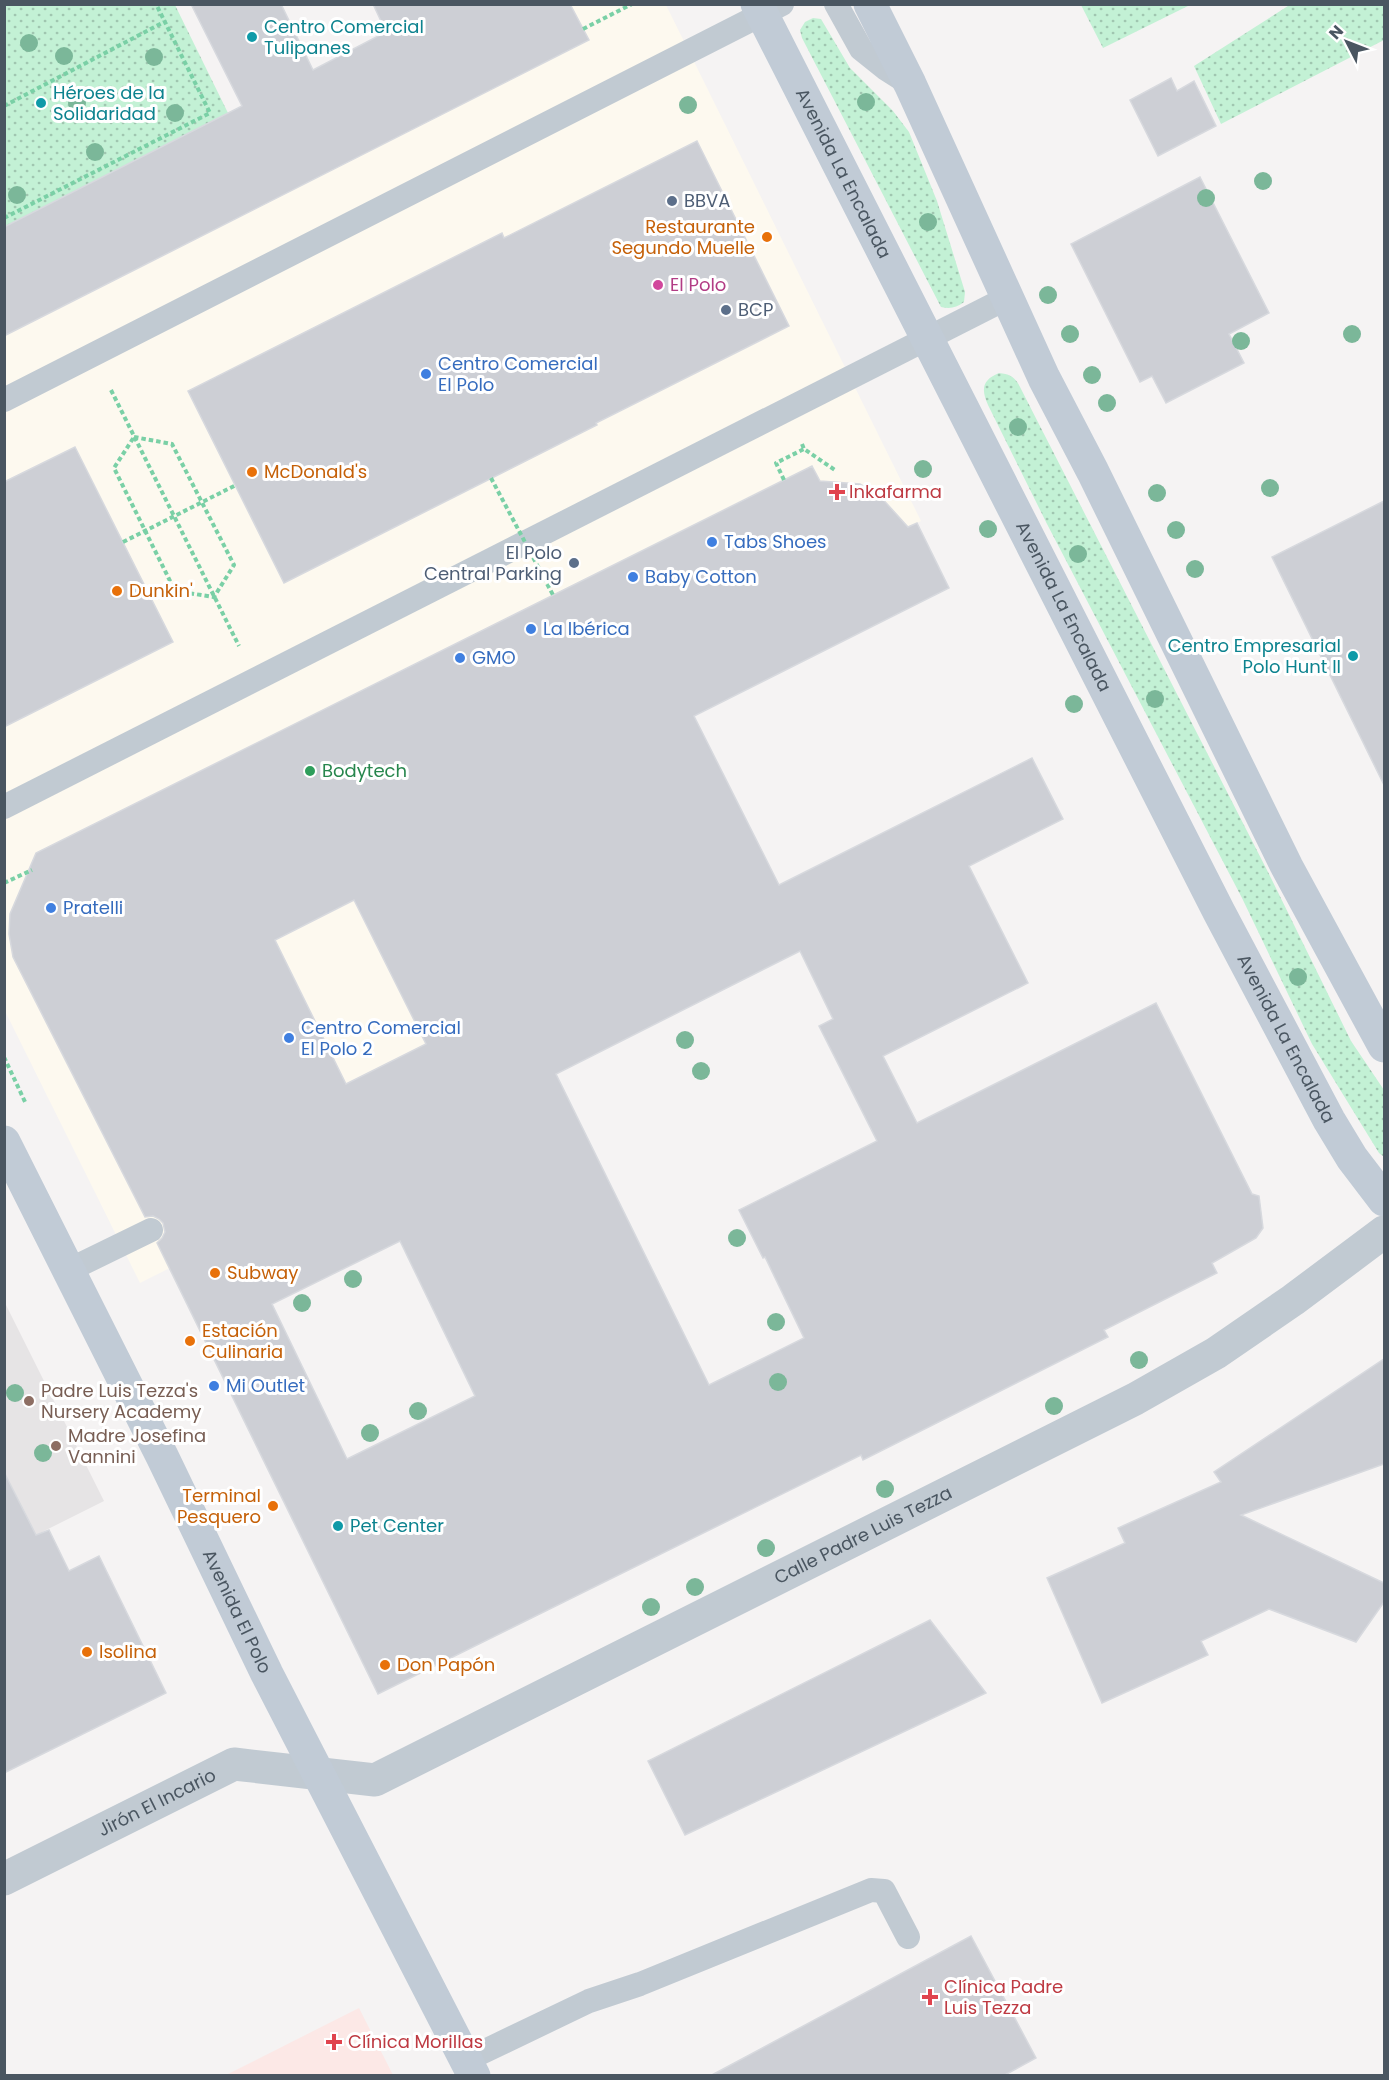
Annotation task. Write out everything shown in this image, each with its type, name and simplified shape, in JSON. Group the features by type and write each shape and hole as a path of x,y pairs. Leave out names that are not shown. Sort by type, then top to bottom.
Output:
{"main road":[{"path":"870,4 910,84 1044,378 1093,472 1287,867 1384,1046"},
{"name":"Avenida La Encalada","path":"767,8 927,339 1224,922 1329,1120 1352,1158 1384,1200"},
{"name":"Avenida El Polo","path":"4,1142 162,1456 267,1674 470,2068"}],"street":[{"name":"Calle Padre Luis Tezza","path":"318,1773 375,1780 1134,1399 1216,1353 1293,1300 1384,1232"},
{"name":"Jirón El Incario","path":"4,1879 234,1764 318,1773"}],"lane":[{"path":"836,4 861,49 910,84"},
{"path":"4,400 767,8"},
{"path":"4,807 1007,298"},
{"path":"69,1270 151,1230"},
{"path":"470,2068 589,2001 640,1984 871,1890 884,1891 908,1936"}],"path":[{"path":"4,219 210,113 156,4"},
{"path":"583,29 632,4"},
{"path":"4,106 165,22"},
{"path":"109,386 243,655"},
{"path":"134,437 114,468 175,591 214,597"},
{"path":"134,437 172,444 234,565 214,597"},
{"path":"784,480 776,463 804,449 835,470"},
{"path":"491,478 553,596"},
{"path":"123,542 236,485"},
{"path":"4,883 32,870"}],"shaded area":[{"name":"Centro Comercial El Polo","path":"441,5 666,5 921,521 426,768 574,1065 140,1283 5,1011 5,227"},
{"name":"Padre Luis Tezza's Nursery Academy","path":"4,1301 104,1501 4,1551"},
{"name":"Clínica Morillas","path":"359,2008 393,2075 226,2075"}],"green space":[{"path":"1291,4 1384,5 1384,40 1221,124 1194,66"},
{"path":"5,5 175,5 228,113 5,227"},
{"path":"1081,5 1190,5 1103,48"},
{"path":"813,18 821,19 850,68 893,111 909,132 937,201 965,292 964,302 958,306 941,307 802,38 800,30 805,22"},
{"path":"999,373 1007,374 1019,385 1269,874 1351,1041 1384,1090 1384,1157 1379,1153 1312,1044 1242,898 1047,524 988,405 984,386 989,379"}],"building":[{"path":"191,4 281,4 313,70 386,32 373,4 570,4 589,40 4,336 4,227 242,106"},
{"path":"1171,78 1177,91 1194,81 1216,126 1158,156 1130,100"},
{"path":"697,141 789,326 284,583 188,391 502,233 504,238"},
{"path":"1200,177 1269,313 1229,334 1244,363 1166,403 1152,376 1140,382 1071,244"},
{"path":"75,447 173,642 4,727 4,482"},
{"path":"812,466 820,481 860,484 879,495 908,527 917,523 949,588 694,716 779,885 1032,758 1063,819 969,866 1028,983 883,1056 917,1123 1156,1003 1252,1194 1259,1196 1263,1228 1256,1238 1212,1263 1217,1273 1104,1330 1108,1337 863,1460 861,1455 378,1694 157,1243 165,1232 163,1223 153,1216 145,1217 13,957 9,934 10,914 36,853","holes":["354,900 426,1044 346,1084 275,940","800,951 833,1019 819,1026 877,1141 739,1210 763,1258 765,1257 804,1338 709,1385 556,1074","400,1241 475,1396 347,1459 272,1304"]},
{"name":"Centro Empresarial Polo Hunt II","path":"1384,501 1384,785 1272,557"},
{"path":"1384,1359 1384,1464 1241,1515 1384,1583 1384,1602 1356,1642 1269,1609 1201,1641 1208,1655 1102,1703 1047,1578 1125,1543 1118,1528 1221,1482 1214,1472"},
{"name":"Isolina","path":"4,1472 36,1535 49,1530 69,1571 99,1556 166,1693 4,1773"},
{"path":"930,1620 986,1693 685,1835 648,1761"},
{"name":"Clínica Padre Luis Tezza","path":"971,1936 1036,2058 1003,2076 710,2076"}],"place":[{"name":"Centro Comercial Tulipanes","path":"252,37"},
{"name":"Héroes de la Solidaridad","path":"41,103"},
{"name":"BBVA","path":"672,201"},
{"name":"Restaurante Segundo Muelle","path":"767,237"},
{"name":"El Polo","path":"658,285"},
{"name":"BCP","path":"726,310"},
{"name":"Centro Comercial El Polo","path":"426,374"},
{"name":"McDonald's","path":"252,472"},
{"name":"Inkafarma","path":"837,492"},
{"name":"Tabs Shoes","path":"712,542"},
{"name":"El Polo Central Parking","path":"574,563"},
{"name":"Baby Cotton","path":"633,577"},
{"name":"Dunkin'","path":"117,591"},
{"name":"La Ibérica","path":"531,629"},
{"name":"Centro Empresarial Polo Hunt II","path":"1353,656"},
{"name":"GMO","path":"460,658"},
{"name":"Bodytech","path":"310,771"},
{"name":"Pratelli","path":"51,908"},
{"name":"Centro Comercial El Polo 2","path":"289,1038"},
{"name":"Subway","path":"215,1273"},
{"name":"Estación Culinaria","path":"190,1341"},
{"name":"Mi Outlet","path":"214,1386"},
{"name":"Padre Luis Tezza's Nursery Academy","path":"29,1401"},
{"name":"Madre Josefina Vannini","path":"56,1446"},
{"name":"Terminal Pesquero","path":"273,1506"},
{"name":"Pet Center","path":"338,1526"},
{"name":"Isolina","path":"87,1652"},
{"name":"Don Papón","path":"385,1665"},
{"name":"Clínica Padre Luis Tezza","path":"930,1997"},
{"name":"Clínica Morillas","path":"334,2042"}]}
